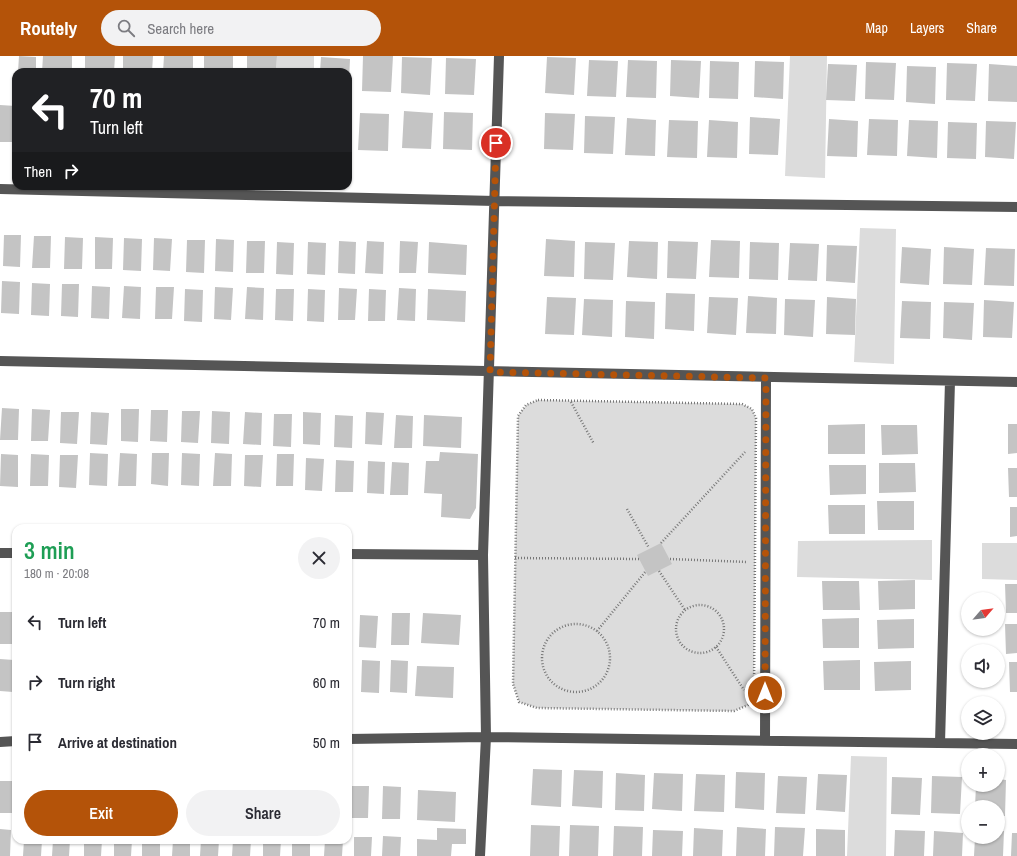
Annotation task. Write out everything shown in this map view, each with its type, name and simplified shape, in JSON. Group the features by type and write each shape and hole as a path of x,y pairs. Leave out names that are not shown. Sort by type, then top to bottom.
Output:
{"street":[{"path":"480,856 486,737 483,555 499,56"},
{"path":"0,189 12,189"},
{"path":"41,190 495,201 1017,207"},
{"path":"0,361 1017,382"},
{"path":"765,741 766,378"},
{"path":"940,743 950,381"},
{"path":"0,553 12,553"},
{"path":"352,554 483,555"},
{"path":"352,739 486,737 1017,744"},
{"path":"0,742 12,742"}],"path":[{"path":"538,400 570,401 742,404 752,409 756,418 754,693 748,705 734,712 537,708 519,702 513,684 518,416 526,405 538,400"},
{"path":"570,401 594,444"},
{"path":"751,445 756,439"},
{"path":"661,543 746,451"},
{"path":"627,509 649,548"},
{"path":"515,558 640,559"},
{"path":"670,559 755,562"},
{"path":"597,631 646,571"},
{"path":"659,571 685,610"},
{"path":"697,605 703,605 710,607 718,613 725,629 721,641 709,652 698,653 683,646 676,631 679,618 685,610 697,605"},
{"path":"570,624 587,626 597,631 608,645 610,656 608,669 604,676 597,685 586,690 574,692 558,686 548,676 543,666 543,652 548,639 558,629 570,624"},
{"path":"716,647 750,700"}],"shaded area":[{"path":"277,56 314,56 314,68 276,68"},
{"path":"790,56 827,56 825,178 785,176"},
{"path":"860,228 896,229 894,364 854,362"},
{"path":"538,400 742,404 752,409 756,418 754,693 748,705 734,711 537,708 519,702 513,684 518,416 526,405"},
{"path":"932,540 932,580 797,577 798,541"},
{"path":"982,543 1017,543 1017,580 982,579"},
{"path":"851,756 887,757 886,856 847,856"}],"building":[{"path":"19,56 36,57 36,68 18,68"},
{"path":"43,56 72,56 72,68 42,68"},
{"path":"85,56 115,56 114,68 85,68"},
{"path":"123,56 153,56 152,68 123,68"},
{"path":"164,56 193,56 193,68 163,68"},
{"path":"204,56 233,56 233,68 204,68"},
{"path":"247,56 277,56 276,68 247,68"},
{"path":"363,56 393,56 391,92 362,91"},
{"path":"321,57 350,59 350,68 320,68"},
{"path":"402,57 432,58 430,95 401,93"},
{"path":"547,57 576,58 574,95 545,93"},
{"path":"446,58 476,59 474,95 445,94"},
{"path":"589,60 618,61 616,97 587,96"},
{"path":"628,60 657,61 656,98 626,97"},
{"path":"671,60 701,61 699,98 670,96"},
{"path":"710,61 739,62 738,99 709,98"},
{"path":"755,61 784,62 783,99 754,97"},
{"path":"866,62 896,63 894,100 865,99"},
{"path":"947,63 977,64 975,101 946,100"},
{"path":"828,64 857,65 855,101 826,100"},
{"path":"989,64 1017,66 1017,102 988,101"},
{"path":"907,66 936,67 935,104 906,102"},
{"path":"0,105 12,106 12,142 0,142"},
{"path":"404,111 433,113 431,149 402,148"},
{"path":"444,112 473,113 472,150 443,149"},
{"path":"360,113 389,114 388,151 358,150"},
{"path":"545,113 575,114 573,150 544,149"},
{"path":"585,116 615,117 613,154 584,153"},
{"path":"750,117 780,119 778,155 749,154"},
{"path":"627,118 656,120 655,156 625,155"},
{"path":"829,119 858,121 857,157 827,156"},
{"path":"869,119 898,120 897,156 867,155"},
{"path":"669,120 698,121 697,158 667,157"},
{"path":"709,120 738,122 737,158 707,157"},
{"path":"909,120 938,121 937,158 907,156"},
{"path":"986,121 1016,122 1014,159 985,157"},
{"path":"948,122 977,123 976,159 947,158"},
{"path":"4,235 21,235 20,267 3,266"},
{"path":"34,236 51,236 50,268 32,268"},
{"path":"65,237 83,238 82,269 64,269"},
{"path":"95,237 113,238 112,269 95,269"},
{"path":"124,238 142,239 141,271 123,270"},
{"path":"154,238 172,239 170,271 153,270"},
{"path":"216,239 234,240 233,272 215,271"},
{"path":"546,239 575,241 574,277 544,276"},
{"path":"187,240 205,240 204,273 186,272"},
{"path":"711,240 740,241 739,278 709,277"},
{"path":"247,241 265,241 264,273 246,273"},
{"path":"339,241 356,242 355,274 338,273"},
{"path":"367,241 384,242 383,274 365,273"},
{"path":"400,241 418,242 416,273 399,273"},
{"path":"629,241 658,242 657,279 627,277"},
{"path":"668,241 698,242 696,279 667,278"},
{"path":"277,242 294,243 293,275 276,274"},
{"path":"308,242 326,243 325,275 307,274"},
{"path":"429,242 467,245 466,275 428,273"},
{"path":"585,242 615,243 613,280 584,279"},
{"path":"750,242 779,243 778,280 749,279"},
{"path":"790,243 819,244 817,281 788,280"},
{"path":"827,245 857,246 855,283 826,281"},
{"path":"902,247 931,249 929,285 900,283"},
{"path":"944,247 974,249 972,285 943,284"},
{"path":"986,248 1015,249 1014,286 984,285"},
{"path":"2,281 20,282 19,314 1,313"},
{"path":"32,283 50,284 49,316 31,315"},
{"path":"62,284 79,284 78,317 61,316"},
{"path":"92,286 110,287 109,319 91,318"},
{"path":"124,286 141,287 140,319 122,318"},
{"path":"156,287 174,287 172,319 155,319"},
{"path":"215,287 233,288 231,320 214,319"},
{"path":"247,287 264,288 263,320 245,319"},
{"path":"339,288 357,289 355,320 338,320"},
{"path":"399,288 416,289 415,321 397,320"},
{"path":"185,289 203,290 202,322 184,321"},
{"path":"276,289 294,289 293,321 275,320"},
{"path":"308,289 325,290 324,322 307,321"},
{"path":"369,289 386,290 385,321 368,321"},
{"path":"428,289 466,291 465,322 427,320"},
{"path":"666,293 695,294 694,331 665,329"},
{"path":"748,296 777,298 776,334 746,333"},
{"path":"547,297 576,298 574,335 545,334"},
{"path":"709,297 738,298 736,335 707,333"},
{"path":"827,297 856,299 855,335 826,334"},
{"path":"584,299 613,300 612,337 582,335"},
{"path":"785,299 815,300 813,337 784,335"},
{"path":"984,300 1014,302 1012,338 983,337"},
{"path":"626,301 655,302 654,339 625,337"},
{"path":"902,301 931,302 930,339 900,338"},
{"path":"944,302 974,303 972,340 943,338"},
{"path":"2,408 19,409 18,440 0,440"},
{"path":"32,409 50,410 48,441 31,441"},
{"path":"121,409 139,409 138,442 121,441"},
{"path":"151,410 168,410 167,442 150,441"},
{"path":"182,411 200,411 198,443 181,442"},
{"path":"212,411 230,412 229,444 211,443"},
{"path":"61,412 79,412 77,444 60,443"},
{"path":"91,412 109,413 107,445 90,444"},
{"path":"245,412 262,413 261,445 243,444"},
{"path":"303,412 321,413 320,445 303,444"},
{"path":"366,412 384,413 382,445 365,444"},
{"path":"274,414 292,414 291,447 273,446"},
{"path":"335,415 353,416 352,448 334,447"},
{"path":"396,415 413,416 412,448 394,448"},
{"path":"424,415 462,417 461,448 423,446"},
{"path":"865,424 865,454 828,454 828,425"},
{"path":"1008,424 1017,424 1017,453 1008,454"},
{"path":"881,425 917,425 918,454 882,455"},
{"path":"440,452 478,454 476,508 470,519 441,517 442,494 424,493 426,461 439,461"},
{"path":"90,453 108,454 107,486 89,485"},
{"path":"120,453 137,454 136,486 118,486"},
{"path":"152,453 169,453 168,486 151,484"},
{"path":"182,453 200,454 199,486 181,485"},
{"path":"215,453 232,454 231,486 213,486"},
{"path":"1,454 18,455 18,487 0,486"},
{"path":"31,454 49,455 48,486 30,486"},
{"path":"277,454 294,454 293,486 276,486"},
{"path":"60,455 78,455 76,488 59,487"},
{"path":"245,455 263,455 261,487 244,486"},
{"path":"306,458 324,459 322,491 305,490"},
{"path":"336,460 354,461 353,492 335,492"},
{"path":"368,461 385,462 384,494 367,493"},
{"path":"392,462 409,463 408,495 390,495"},
{"path":"879,463 915,463 916,492 879,493"},
{"path":"829,465 866,465 866,494 830,495"},
{"path":"1008,468 1017,468 1017,497 1009,497"},
{"path":"877,501 914,501 914,530 878,530"},
{"path":"828,505 865,505 865,534 829,534"},
{"path":"1010,507 1017,507 1017,536 1010,537"},
{"path":"661,543 672,564 648,576 637,555"},
{"path":"915,580 915,609 879,610 878,581"},
{"path":"822,581 859,581 860,610 823,610"},
{"path":"1005,584 1017,584 1017,613 1006,613"},
{"path":"0,612 12,612 12,644 0,644"},
{"path":"392,613 410,613 409,645 391,645"},
{"path":"423,613 461,615 459,645 421,643"},
{"path":"360,615 378,616 376,648 359,647"},
{"path":"859,618 859,648 823,648 822,619"},
{"path":"914,619 914,648 878,649 877,620"},
{"path":"1005,624 1017,624 1017,653 1006,654"},
{"path":"0,659 12,660 12,692 0,691"},
{"path":"362,660 380,661 379,693 361,692"},
{"path":"391,660 408,661 407,693 390,692"},
{"path":"860,660 860,690 824,690 823,661"},
{"path":"911,661 911,690 875,691 874,662"},
{"path":"1009,662 1017,662 1017,692 1010,692"},
{"path":"417,666 454,667 453,698 415,696"},
{"path":"533,769 562,770 561,807 531,805"},
{"path":"574,770 603,771 602,808 572,806"},
{"path":"736,772 765,773 764,810 735,808"},
{"path":"616,773 645,775 644,811 615,810"},
{"path":"654,773 683,774 682,811 652,809"},
{"path":"696,774 725,775 724,812 694,811"},
{"path":"818,774 847,775 845,812 816,810"},
{"path":"778,776 807,777 805,814 776,813"},
{"path":"932,776 961,777 960,814 931,813"},
{"path":"892,777 922,778 920,815 891,814"},
{"path":"1006,780 1005,816 1005,800 975,800 976,792 1005,792"},
{"path":"0,781 12,781 12,813 0,813"},
{"path":"352,786 369,786 368,818 352,818"},
{"path":"383,786 401,787 400,819 382,819"},
{"path":"418,790 456,792 455,822 417,820"},
{"path":"531,825 560,826 559,856 530,856"},
{"path":"570,825 599,826 598,856 569,856"},
{"path":"614,826 643,827 642,856 613,856"},
{"path":"737,827 766,829 765,856 736,856"},
{"path":"775,827 805,828 803,856 774,856"},
{"path":"437,828 466,829 466,844 452,844 451,856 417,856 417,839 437,840"},
{"path":"694,828 723,830 722,856 693,856"},
{"path":"0,829 11,830 10,856 0,856"},
{"path":"816,829 845,830 845,856 816,856"},
{"path":"653,830 683,831 682,856 652,856"},
{"path":"895,830 925,831 924,856 894,856"},
{"path":"934,831 961,833 962,856 933,856"},
{"path":"1012,833 1017,833 1017,856 1011,856"},
{"path":"383,836 401,837 400,856 382,856"},
{"path":"354,837 372,837 371,856 354,856"},
{"path":"24,844 42,844 41,856 23,856"},
{"path":"53,844 70,844 69,856 52,856"},
{"path":"84,844 102,844 101,856 84,856"},
{"path":"114,844 132,844 131,856 114,856"},
{"path":"142,844 160,844 160,856 142,856"},
{"path":"173,844 190,844 190,856 172,856"},
{"path":"201,844 219,844 218,856 200,856"},
{"path":"233,844 251,844 250,856 232,856"},
{"path":"263,844 281,844 280,856 263,856"},
{"path":"292,844 310,844 310,856 292,856"},
{"path":"325,844 343,844 342,856 324,856"},
{"path":"975,844 1003,844 1003,856 974,856"}],"route":[{"path":"496,143 490,372 766,378 765,693"}]}
